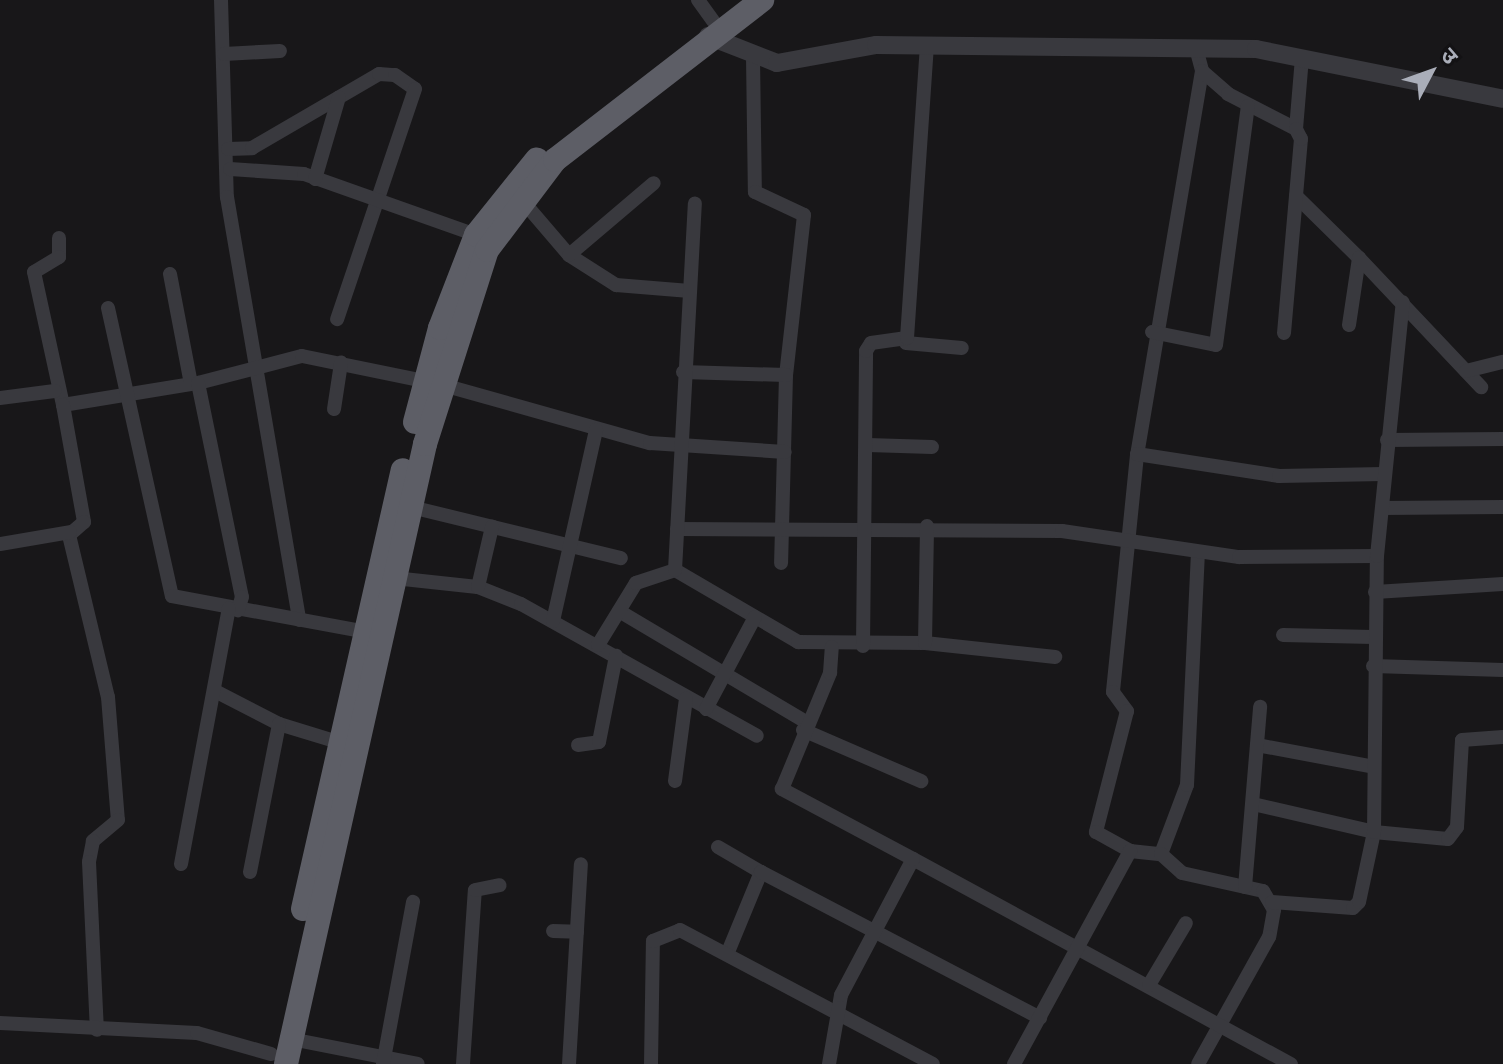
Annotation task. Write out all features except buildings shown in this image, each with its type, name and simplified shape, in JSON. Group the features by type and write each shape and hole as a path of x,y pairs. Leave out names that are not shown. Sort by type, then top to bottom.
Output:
{"highway":[{"path":"275,1061 361,631 394,578 434,383 487,250 521,199 555,160 710,28 738,0"},
{"path":"275,1061 291,1039 379,601 434,383 476,235 508,187 557,138 710,28 762,0"}],"street":[{"path":"221,0 230,169 227,197 260,367 299,620"},
{"path":"698,0 710,28 753,57 777,63 876,45 1196,48 1302,58 1503,99"},
{"path":"906,343 927,45"},
{"path":"1196,48 1202,71 1152,332 1137,454 1131,538 1113,692 1127,711 1096,832 1130,851 1161,854 1182,873 1263,891 1272,902 1269,937 1198,1064"},
{"path":"224,54 280,51"},
{"path":"753,57 755,192 804,215 786,375 781,563"},
{"path":"1284,333 1296,196 1296,129 1302,58"},
{"path":"1202,71 1248,106 1296,129"},
{"path":"228,149 252,148 379,74 395,75 415,89 337,319"},
{"path":"315,179 339,97"},
{"path":"1152,332 1216,345 1248,106"},
{"path":"230,169 315,179 476,235"},
{"path":"569,255 654,183"},
{"path":"1296,196 1403,302 1481,387"},
{"path":"521,199 569,255 616,285 690,291"},
{"path":"675,570 683,372 695,204"},
{"path":"0,544 70,532 84,522 63,405 55,391 34,272 59,257 59,238"},
{"path":"1349,325 1359,258"},
{"path":"170,274 242,597 234,609 215,691 181,864"},
{"path":"1272,902 1353,908 1374,832 1375,592 1383,474 1403,302"},
{"path":"108,308 129,391 172,596 361,631"},
{"path":"863,646 862,528 868,445 866,351 871,343 962,348"},
{"path":"63,405 194,381 302,356 434,383 596,430 680,446 785,452"},
{"path":"1466,371 1503,362"},
{"path":"334,409 341,363"},
{"path":"683,372 786,375"},
{"path":"0,398 55,391"},
{"path":"553,621 596,430"},
{"path":"1387,440 1503,439"},
{"path":"868,445 932,447"},
{"path":"1137,454 1279,476 1383,474"},
{"path":"411,507 621,558"},
{"path":"1382,508 1503,507"},
{"path":"677,529 927,526 1131,538 1198,552 1377,556"},
{"path":"925,643 927,526"},
{"path":"478,587 492,527"},
{"path":"70,532 108,697 118,820 93,841 89,862 97,1030"},
{"path":"1161,854 1191,752 1195,717 1185,708 1198,552"},
{"path":"598,645 636,583 675,570 798,642 832,647 925,643 1055,657"},
{"path":"394,578 478,587 598,645 686,699 757,736"},
{"path":"1375,592 1503,584"},
{"path":"619,611 806,726 921,781"},
{"path":"706,709 755,617"},
{"path":"1283,635 1373,637"},
{"path":"832,647 785,795 913,859 1291,1064"},
{"path":"578,745 599,742 616,656"},
{"path":"1373,666 1503,670"},
{"path":"215,691 279,724 338,742"},
{"path":"675,781 686,699"},
{"path":"1245,887 1260,707"},
{"path":"250,872 279,724"},
{"path":"1253,804 1374,832 1454,835 1462,740 1503,737"},
{"path":"1257,745 1374,767"},
{"path":"718,847 1040,1018"},
{"path":"1014,1064 1130,851"},
{"path":"829,1064 836,1012 913,859"},
{"path":"569,1064 581,864"},
{"path":"728,952 761,872"},
{"path":"463,1064 475,890 500,885"},
{"path":"384,1061 413,902"},
{"path":"1149,985 1186,923"},
{"path":"651,1064 653,941 680,930 728,952 911,1058 933,1064"},
{"path":"553,931 577,932"},
{"path":"0,1023 197,1033 275,1061"},
{"path":"291,1039 384,1061 418,1064"}]}
